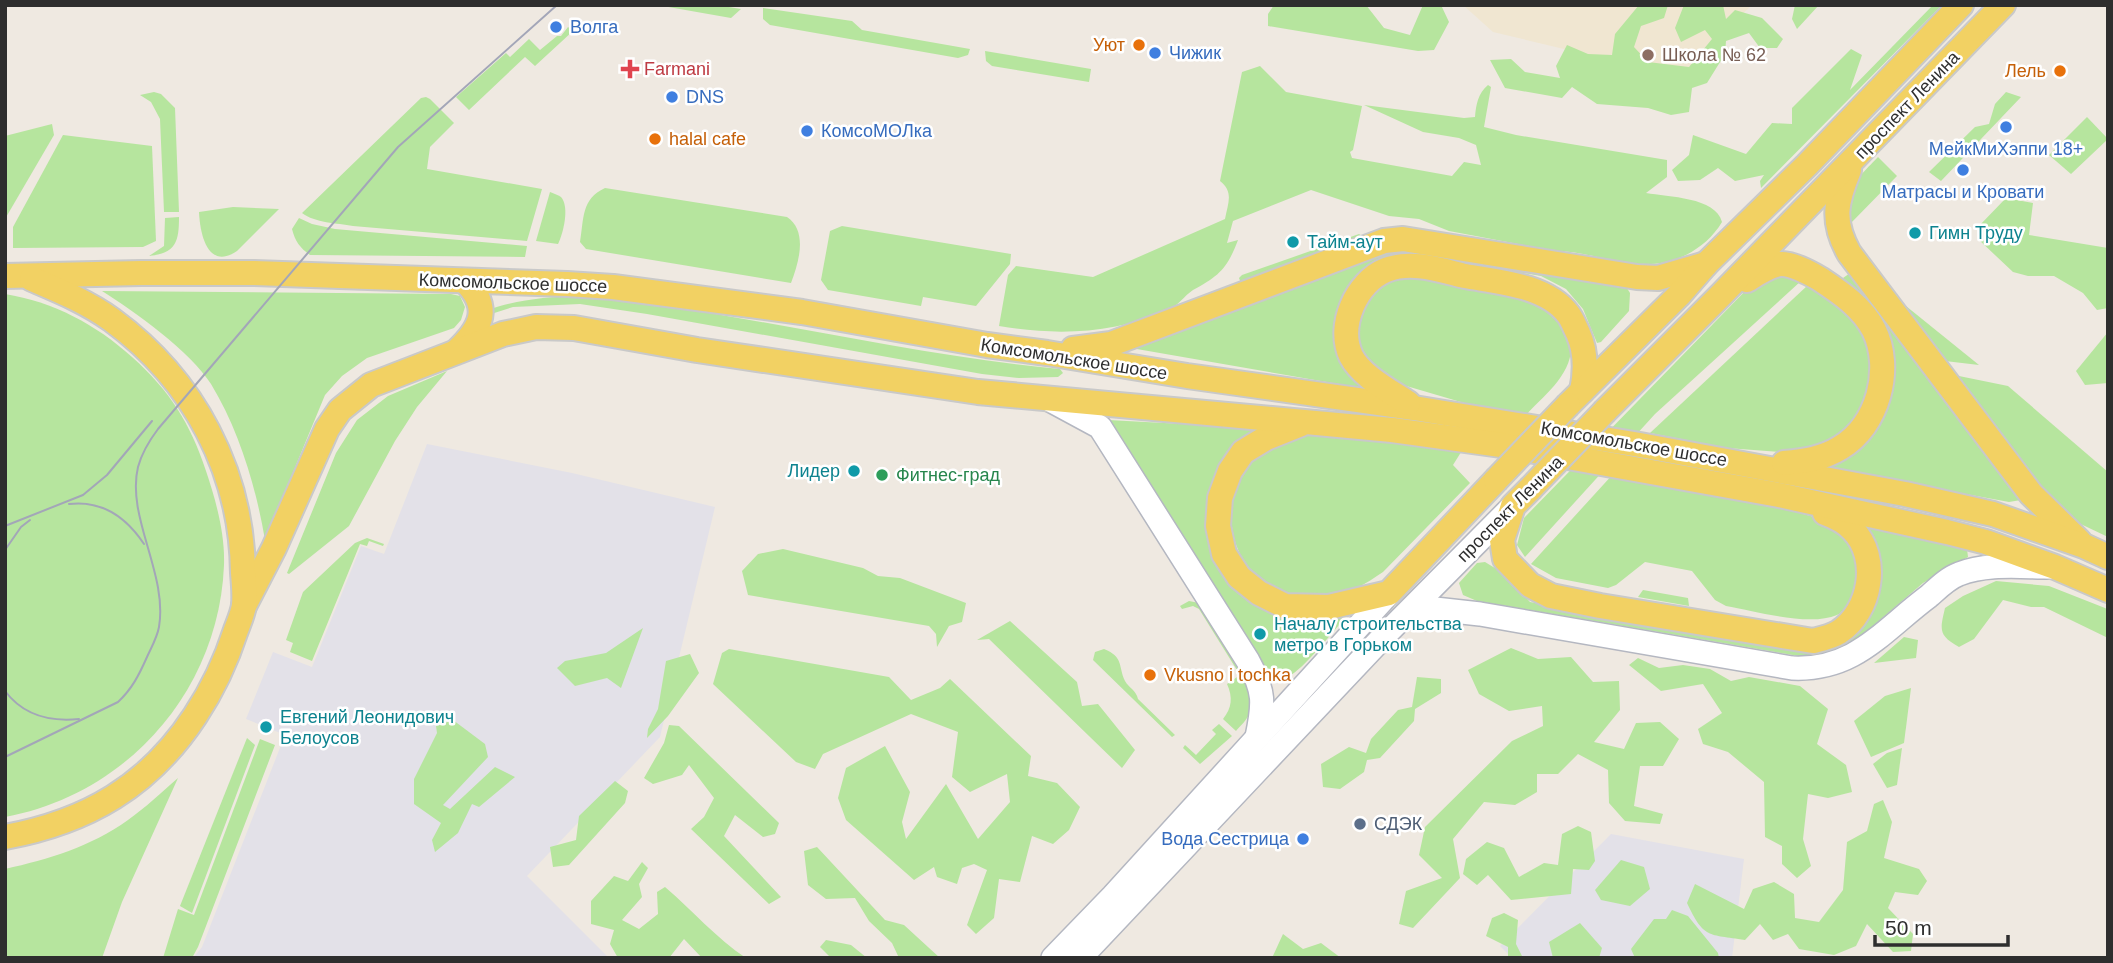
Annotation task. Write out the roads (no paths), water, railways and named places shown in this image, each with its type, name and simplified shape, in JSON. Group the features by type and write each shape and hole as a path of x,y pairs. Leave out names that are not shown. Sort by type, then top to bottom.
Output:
{"main road":[{"name":"проспект Ленина","path":"1053,958 1496,480 1961,5"},
{"name":"проспект Ленина","path":"1080,958 1401,620 2003,5"},
{"path":"1853,160 1837,200 1837,224 1849,253 2031,494 2084,546"},
{"path":"1047,352 1111,344 1384,241 1403,239 1637,277 1658,278 1706,264"},
{"path":"1722,295 1768,267 1784,263 1812,275 1854,303 1873,329 1881,350 1882,374 1878,398 1866,422 1855,436 1841,448 1814,460 1758,466"},
{"path":"1414,408 1371,379 1351,356 1347,333 1351,307 1366,283 1387,270 1415,265 1525,288 1548,297 1568,314 1580,340 1586,372 1575,398"},
{"name":"Комсомольское шоссе","path":"15,276 215,273 613,287 802,312 943,338 1414,408 1758,466 1993,514 2108,557"},
{"path":"5,837 61,824 97,808 132,786 158,763 183,734 210,694 228,655 244,606 243,553 237,510 225,464 187,395 154,356 110,319 78,299 15,276"},
{"path":"455,353 472,337 480,321 481,305 477,292 465,281"},
{"name":"Комсомольское шоссе","path":"244,606 274,548 327,429 340,410 371,385 503,334 536,327 574,328 698,350 978,392 1392,429 1501,445 1779,495 1947,532 1986,542 2108,590"},
{"path":"1050,400 1100,427 1248,661 1262,690 1262,713 1257,737"},
{"path":"1305,422 1266,438 1243,452 1230,471 1220,498 1218,526 1224,554 1239,577 1259,593 1285,606 1329,607 1389,593"},
{"path":"1522,498 1502,541 1505,559 1530,585 1551,596 1783,638 1813,641 1837,634 1851,622 1865,596 1869,564 1864,547 1842,519 1779,495"},
{"path":"1401,620 1435,610 1480,614 1814,669 1838,663 1857,654 1956,575 1980,568 2055,567"}],"tram line":[{"path":"5,757 118,702 135,681 154,643 159,627 158,587 137,506 136,486 138,467 155,433 398,147 557,5"},
{"path":"5,526 83,495 107,475 152,421"},
{"path":"69,504 92,505 112,512 121,518 144,544"},
{"path":"5,550 21,527 30,520"},
{"path":"5,691 20,706 38,715 79,719"}],"place":[{"name":"Волга","path":"556,27"},
{"name":"Уют","path":"1139,45"},
{"name":"Чижик","path":"1155,53"},
{"name":"Школа № 62","path":"1648,55"},
{"name":"Farmani","path":"630,69"},
{"name":"Лель","path":"2060,71"},
{"name":"DNS","path":"672,97"},
{"name":"МейкМиХэппи 18+","path":"2006,127"},
{"name":"КомсоМОЛка","path":"807,131"},
{"name":"halal cafe","path":"655,139"},
{"name":"Матрасы и Кровати","path":"1963,170"},
{"name":"Гимн Труду","path":"1915,233"},
{"name":"Тайм-аут","path":"1293,242"},
{"name":"Лидер","path":"854,471"},
{"name":"Фитнес-град","path":"882,475"},
{"name":"Началу строительства метро в Горьком","path":"1260,634"},
{"name":"Vkusno i tochka","path":"1150,675"},
{"name":"Евгений Леонидович Белоусов","path":"266,727"},
{"name":"СДЭК","path":"1360,824"},
{"name":"Вода Сестрица","path":"1303,839"}]}
